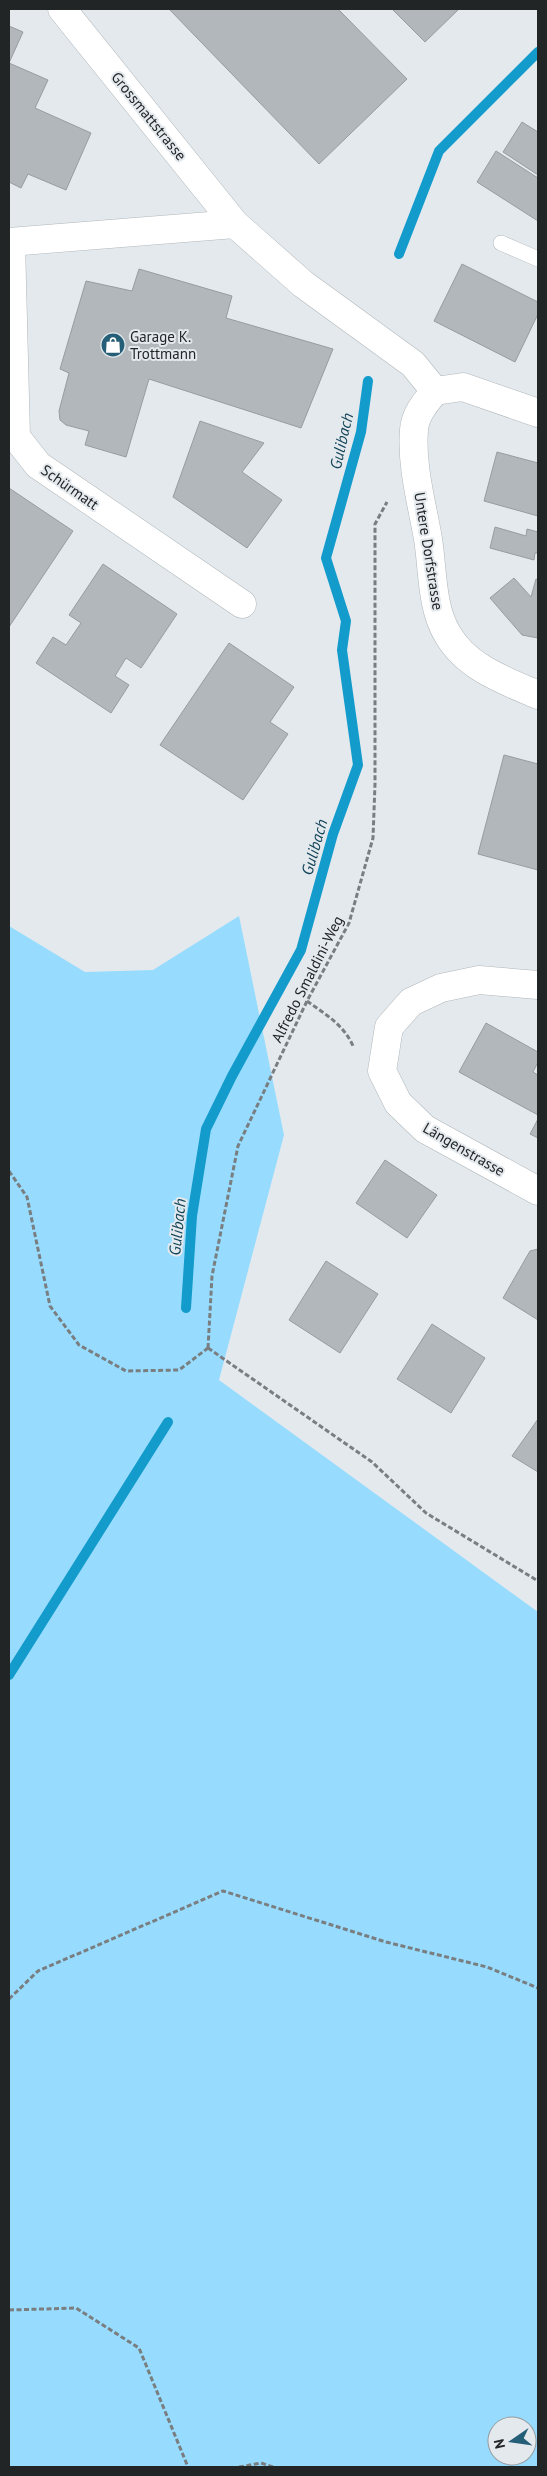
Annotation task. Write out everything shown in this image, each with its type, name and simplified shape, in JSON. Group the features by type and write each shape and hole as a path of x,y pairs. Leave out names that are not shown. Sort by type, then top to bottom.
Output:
{"street":[{"name":"Grossmattstrasse","path":"62,9 235,224 303,284 413,364 436,391"},
{"path":"10,243 235,224"},
{"name":"Schürmatt","path":"10,243 16,437 38,465 242,604"},
{"path":"436,391 464,387 538,413"},
{"name":"Untere Dorfstrasse","path":"436,391 420,409 414,429 417,480 438,613 448,636 467,657 492,675 538,695"},
{"path":"382,1070 389,1027 411,1002 441,988 479,980 538,985"},
{"name":"Längenstrasse","path":"382,1070 398,1102 425,1130 538,1191"}],"lane":[{"path":"501,243 538,259"}],"path":[{"name":"Alfredo Smaldini-Weg","path":"208,1348 212,1276 238,1146 307,1001 349,923 373,838 375,784 375,524 391,494 417,480"},
{"path":"307,1001 340,1027 349,1038 359,1060 382,1070"},
{"path":"9,1172 27,1197 50,1306 79,1345 126,1371 179,1370 208,1348 372,1462 426,1513 538,1581"},
{"path":"9,1999 38,1971 223,1891 386,1942 487,1967 538,1988"},
{"path":"9,2310 76,2308 138,2348 188,2467"},
{"path":"239,2467 261,2463 273,2467"}],"shaded area":[{"path":"239,916 284,1135 219,1380 538,1612 538,2467 9,2467 9,926 85,972 153,970"}],"building":[{"path":"169,9 338,9 407,79 319,164"},
{"path":"392,9 459,9 425,42"},
{"path":"9,26 23,32 9,63"},
{"path":"9,63 48,80 35,108 91,133 66,190 28,174 21,188 9,182"},
{"path":"522,122 538,132 538,175 503,152"},
{"path":"496,151 538,178 538,221 477,182"},
{"path":"462,264 538,302 538,314 515,362 434,321"},
{"path":"139,269 232,296 226,318 333,349 301,428 149,379 126,457 85,445 89,431 66,425 60,420 59,411 69,373 60,369 86,281 132,291"},
{"path":"200,421 264,443 242,472 282,500 247,548 173,497"},
{"path":"497,452 538,463 538,516 484,501"},
{"path":"9,488 73,531 9,627"},
{"path":"495,527 526,536 527,529 538,532 538,553 535,553 534,560 490,548"},
{"path":"103,564 177,614 141,668 126,658 115,676 129,685 111,713 36,663 53,637 66,645 81,623 69,615"},
{"path":"514,578 531,597 536,579 538,580 538,638 522,635 490,598"},
{"path":"229,643 294,687 270,722 288,734 243,800 160,745"},
{"path":"504,755 538,764 538,870 478,854"},
{"path":"486,1023 538,1052 538,1062 533,1072 538,1075 538,1115 459,1072"},
{"path":"538,1119 538,1138 530,1134"},
{"path":"385,1160 437,1195 407,1238 356,1203"},
{"path":"538,1249 538,1320 503,1298 530,1251"},
{"path":"326,1261 378,1294 340,1353 289,1320"},
{"path":"432,1324 485,1358 451,1413 397,1379"},
{"path":"538,1419 538,1472 512,1456"}],"waterway":[{"name":"Gulibach","path":"399,254 439,151 538,52"},
{"name":"Gulibach","path":"186,1308 192,1216 206,1129 232,1076 301,950 333,834 358,765 342,650 346,621 326,558 361,432 368,381"},
{"name":"Gulibach","path":"9,1675 168,1422"}],"place":[{"name":"Garage K. Trottmann","path":"113,345"}]}
